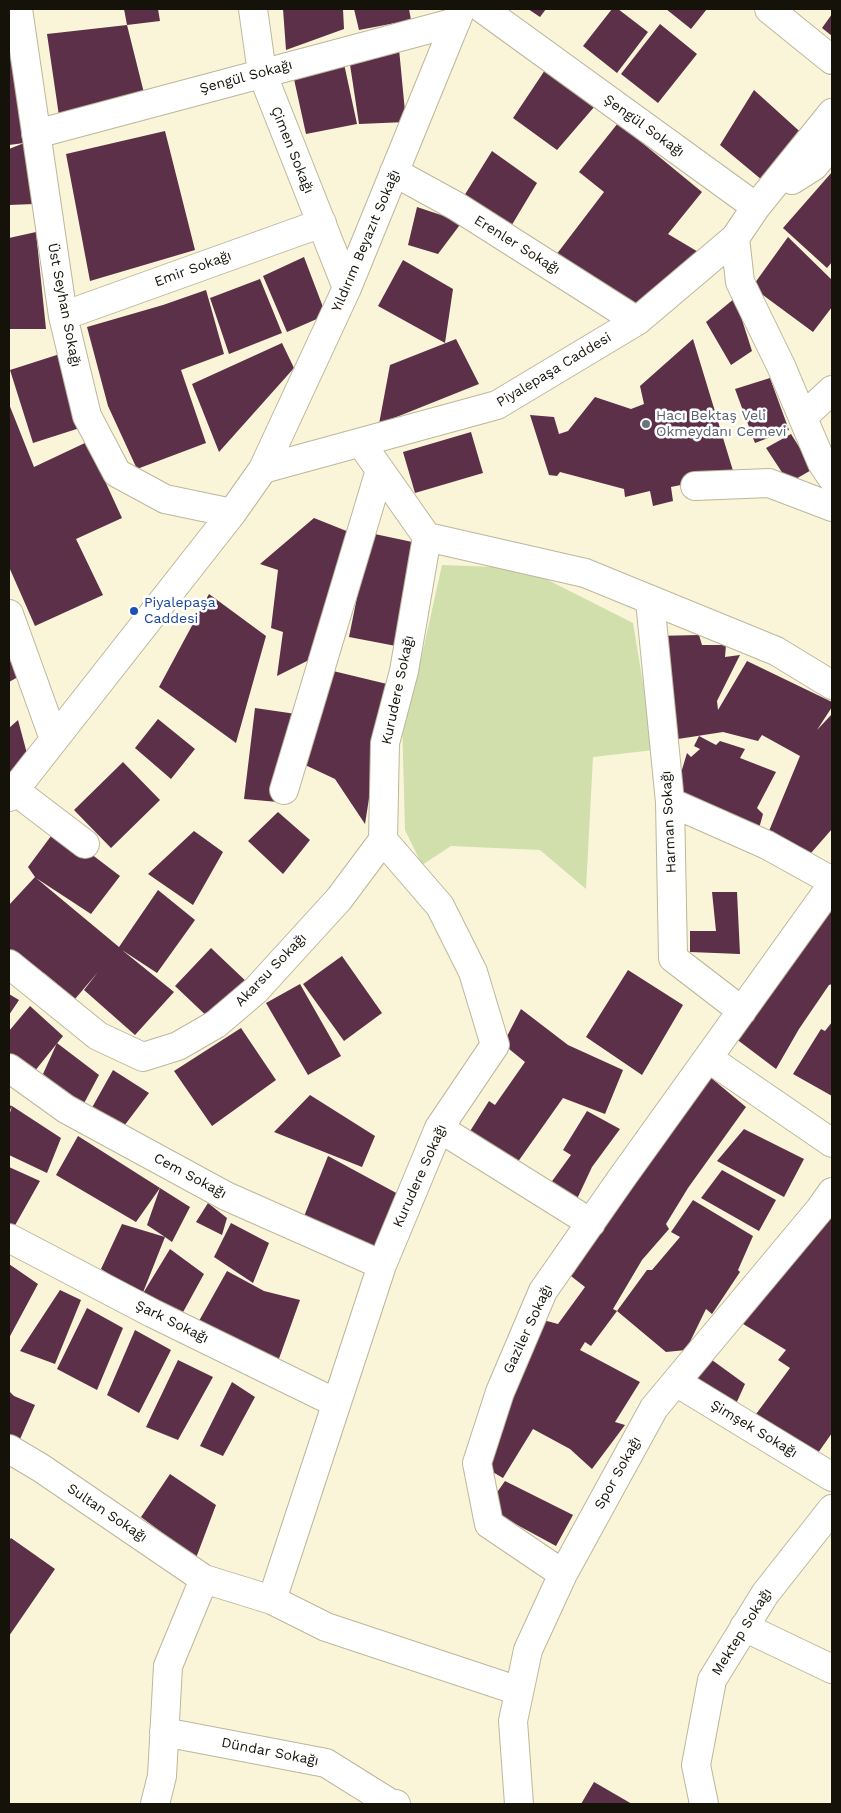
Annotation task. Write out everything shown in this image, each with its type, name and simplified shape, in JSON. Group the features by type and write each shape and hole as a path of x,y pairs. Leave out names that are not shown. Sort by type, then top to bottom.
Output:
{"street":[{"name":"Üst Seyhan Sokağı","path":"18,9 63,316 87,416 117,473 165,499 232,513"},
{"name":"Çimen Sokağı","path":"254,9 262,73 347,288"},
{"name":"Şengül Sokağı","path":"483,9 760,203"},
{"path":"769,9 832,60"},
{"name":"Şengül Sokağı","path":"36,134 262,73 458,15"},
{"name":"Yıldırım Beyazıt Sokağı","path":"263,470 347,288 458,15"},
{"name":"Piyalepaşa Caddesi","path":"263,470 497,405 637,321 734,238 832,113"},
{"name":"Piyalepaşa Caddesi","path":"760,203 814,166 832,144"},
{"name":"Erenler Sokağı","path":"394,172 456,206 637,321"},
{"name":"Emir Sokağı","path":"63,316 322,223"},
{"path":"734,238 740,282 781,366 822,463 832,478"},
{"path":"803,417 832,390"},
{"path":"361,443 427,537 585,573 776,651 832,684"},
{"path":"85,844 12,793 232,513 263,470"},
{"path":"284,790 380,470"},
{"path":"696,486 769,483 832,507"},
{"name":"Kurudere Sokağı","path":"272,1600 382,1265 439,1128 495,1045 473,972 440,906 383,840 385,743 404,671 427,537"},
{"name":"Harman Sokağı","path":"650,601 670,802 674,958 742,1011"},
{"path":"9,614 54,739"},
{"path":"670,802 767,845 832,880"},
{"name":"Akarsu Sokağı","path":"9,964 98,1036 143,1057 178,1046 216,1024 256,990 339,899 383,840"},
{"name":"Gaziler Sokağı","path":"563,1574 488,1524 478,1463 500,1392 543,1291 832,885"},
{"path":"708,1058 832,1143"},
{"name":"Cem Sokağı","path":"9,1068 66,1109 226,1196 382,1265"},
{"path":"439,1128 590,1223"},
{"name":"Spor Sokağı","path":"519,1804 513,1721 528,1650 563,1574 654,1408 820,1209 832,1192"},
{"name":"Şark Sokağı","path":"9,1238 152,1313 336,1403"},
{"name":"Şimşek Sokağı","path":"676,1382 832,1477"},
{"name":"Sultan Sokağı","path":"9,1449 41,1468 204,1579 272,1600 326,1627 519,1691"},
{"name":"Mektep Sokağı","path":"704,1804 696,1765 712,1680 765,1594 832,1509"},
{"path":"155,1804 162,1776 168,1666 204,1579"},
{"path":"744,1627 832,1670"},
{"name":"Dündar Sokağı","path":"164,1732 326,1763 390,1803 396,1804"}],"green space":[{"path":"442,565 524,568 633,623 654,750 593,757 586,889 540,850 451,846 422,865 405,830 402,719 422,655"}],"building":[{"path":"124,9 158,9 160,21 127,25"},
{"path":"283,9 343,9 344,29 286,50"},
{"path":"354,9 409,9 411,20 359,30"},
{"path":"528,9 546,9 540,17"},
{"path":"612,9 618,9 648,32 617,73 583,46"},
{"path":"666,9 707,9 691,29"},
{"path":"832,14 832,36 822,28"},
{"path":"660,24 697,54 658,103 621,74"},
{"path":"127,25 144,93 59,116 47,34"},
{"path":"399,49 406,122 359,124 349,58"},
{"path":"9,50 34,204 9,205 9,149 24,143 9,145"},
{"path":"343,59 357,124 306,134 292,70"},
{"path":"545,70 595,106 557,150 513,118"},
{"path":"754,90 807,138 768,185 720,145"},
{"path":"618,123 702,192 668,234 705,256 633,316 556,255 604,192 579,172"},
{"path":"165,131 195,250 90,281 66,154"},
{"path":"492,151 537,183 510,228 459,204"},
{"path":"832,172 832,262 827,268 783,228"},
{"path":"417,207 462,222 438,254 408,245"},
{"path":"36,232 46,329 9,329 9,238"},
{"path":"788,237 832,280 832,307 813,332 752,287"},
{"path":"304,257 326,315 287,332 263,276"},
{"path":"403,260 453,289 445,343 378,306"},
{"path":"260,279 282,333 229,354 210,298"},
{"path":"206,290 224,354 181,370 206,443 137,469 108,406 87,327 163,305"},
{"path":"735,298 752,351 731,365 706,322"},
{"path":"456,339 479,384 379,424 390,365"},
{"name":"Hacı Bektaş Veli Okmeydanı Cemevi","path":"693,339 734,474 671,487 673,501 653,506 650,491 625,497 624,489 560,472 557,476 549,475 530,415 554,417 559,434 568,431 595,397 631,409 644,404 640,386"},
{"path":"282,343 294,368 219,452 192,384"},
{"path":"63,353 86,426 33,443 10,370"},
{"path":"770,378 789,430 755,443 735,389"},
{"path":"9,404 34,467 87,442 122,518 76,539 103,595 35,626 9,567"},
{"path":"471,432 483,473 415,493 403,452"},
{"path":"791,434 813,469 789,483 766,448"},
{"path":"314,518 349,532 311,659 277,676 283,632 271,628 278,570 260,564"},
{"path":"370,533 417,543 396,646 349,637"},
{"path":"209,594 266,636 236,743 159,687"},
{"path":"699,635 702,645 726,645 725,657 740,655 717,701 718,710 747,661 832,702 832,707 817,730 832,714 832,829 811,853 769,831 800,756 762,735 758,741 723,732 665,741 654,636"},
{"path":"9,638 27,672 9,682"},
{"path":"329,670 387,684 365,824 335,779 303,764"},
{"path":"255,708 296,714 278,802 244,799"},
{"path":"158,719 195,749 171,779 135,748"},
{"path":"18,720 29,761 9,786 9,728"},
{"path":"699,736 716,745 720,741 745,749 740,758 776,772 757,808 763,814 758,832 675,793 687,753 691,757 700,749 694,746"},
{"path":"123,762 160,800 111,848 74,810"},
{"path":"278,812 310,840 283,874 248,841"},
{"path":"57,828 120,876 91,914 36,878 119,947 158,890 195,920 157,973 122,950 174,992 135,1035 84,990 98,972 75,999 44,973 40,977 9,949 9,905 35,877 28,867"},
{"path":"194,831 223,852 193,905 148,874"},
{"path":"712,892 737,892 740,954 690,952 690,931 716,931"},
{"path":"832,901 832,984 829,985 799,1029 776,1069 727,1032"},
{"path":"211,948 250,985 213,1022 175,986"},
{"path":"342,956 382,1013 344,1041 303,984"},
{"path":"628,970 683,1005 642,1075 586,1037"},
{"path":"300,984 341,1056 308,1075 266,1003"},
{"path":"9,994 19,1000 9,1015"},
{"path":"30,1006 63,1036 34,1072 9,1054 9,1031"},
{"path":"521,1009 568,1045 623,1070 605,1114 563,1098 510,1173 467,1136 489,1101 495,1105 525,1062 503,1044"},
{"path":"832,1022 832,1096 793,1074 821,1029 825,1031"},
{"path":"241,1028 276,1080 212,1126 174,1071"},
{"path":"57,1043 99,1075 81,1109 43,1074"},
{"path":"113,1070 149,1093 121,1130 89,1113"},
{"path":"710,1077 746,1107 688,1188 666,1224 669,1229 642,1260 613,1309 617,1311 591,1346 585,1342 580,1350 640,1382 615,1422 625,1425 592,1469 570,1449 533,1429 503,1478 477,1463 532,1317 558,1324 585,1287 567,1273 601,1225 624,1199 619,1196 647,1167 643,1165"},
{"path":"310,1095 375,1136 362,1167 274,1132"},
{"path":"12,1106 61,1138 47,1173 9,1155 9,1116"},
{"path":"587,1111 620,1129 592,1167 577,1199 550,1184 571,1155 563,1150"},
{"path":"744,1129 804,1159 784,1197 717,1161"},
{"path":"78,1136 160,1188 136,1222 56,1175"},
{"path":"328,1156 400,1195 377,1251 303,1219"},
{"path":"9,1167 40,1181 9,1236"},
{"path":"722,1170 776,1200 759,1231 701,1198"},
{"path":"160,1188 190,1207 172,1242 147,1225"},
{"path":"832,1192 832,1433 813,1460 748,1425 790,1368 778,1360 786,1350 730,1316"},
{"path":"693,1200 753,1236 738,1270 740,1272 712,1314 706,1309 686,1350 666,1352 617,1311 647,1270 652,1270 680,1237 671,1232"},
{"path":"208,1203 227,1218 222,1235 196,1222"},
{"path":"231,1223 269,1243 253,1283 214,1257"},
{"path":"122,1224 165,1237 142,1295 101,1269"},
{"path":"170,1249 204,1274 182,1314 142,1295"},
{"path":"9,1264 38,1284 9,1338"},
{"path":"227,1271 264,1291 300,1300 276,1367 195,1328"},
{"path":"60,1290 81,1300 55,1364 20,1351"},
{"path":"87,1308 123,1328 97,1390 57,1369"},
{"path":"135,1330 171,1350 139,1413 107,1395"},
{"path":"701,1352 745,1384 731,1415 676,1382"},
{"path":"178,1360 213,1377 178,1440 146,1427"},
{"path":"232,1382 255,1397 223,1456 200,1446"},
{"path":"9,1391 14,1396 35,1405 17,1446 9,1439"},
{"path":"170,1474 216,1505 196,1558 141,1517"},
{"path":"505,1481 573,1515 556,1546 486,1508"},
{"path":"11,1538 55,1569 9,1636 9,1541"},
{"path":"594,1782 632,1804 581,1804"}],"place":[{"name":"Hacı Bektaş Veli Okmeydanı Cemevi","path":"646,424"},
{"name":"Piyalepaşa Caddesi","path":"134,611"}]}
